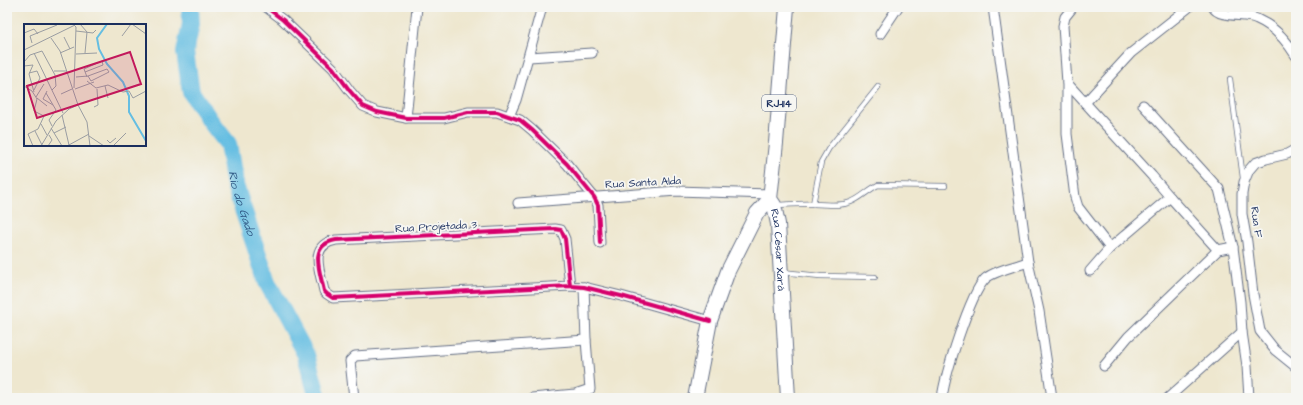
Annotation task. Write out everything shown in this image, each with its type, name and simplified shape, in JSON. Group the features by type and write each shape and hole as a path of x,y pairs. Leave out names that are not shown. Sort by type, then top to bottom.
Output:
{"main road":[{"name":"Rua César Xará","path":"787,7 772,199 778,224 788,398"},
{"path":"695,398 710,321 728,271 757,213 772,199"},
{"path":"753,221 765,219 778,224"}],"street":[{"path":"266,7 283,20 333,68 363,106 377,112 406,118 444,118 468,112 483,111 498,112 520,120 567,164 594,197 598,205 600,243"},
{"path":"406,118 417,7"},
{"path":"509,116 516,100 542,7"},
{"path":"880,34 898,7"},
{"path":"993,7 1028,262 1038,311 1052,398"},
{"path":"1073,7 1066,17 1063,26 1067,83 1067,134 1075,197 1078,207 1110,248"},
{"path":"1213,7 1216,11 1224,14 1256,18 1274,30 1296,56"},
{"path":"1085,103 1132,53 1188,8"},
{"path":"529,57 592,53"},
{"path":"1067,83 1218,250"},
{"path":"1144,105 1219,189 1233,247 1247,366 1249,398"},
{"name":"Rua F","path":"1296,149 1287,154 1266,158 1255,163 1249,170 1244,182 1242,194 1242,214 1253,294 1260,331 1275,350 1296,366"},
{"name":"Rua Santa Alda","path":"518,203 677,191 772,199"},
{"path":"1090,271 1110,248 1170,197"},
{"name":"Rua Projetada 3","path":"555,229 561,230 565,239 570,286 340,298 329,296 324,291 317,254 318,250 324,244 336,240 555,229"},
{"path":"1104,366 1128,337 1218,250 1233,247"},
{"path":"942,398 962,327 973,298 985,279 992,274 1028,262"},
{"path":"570,286 584,287 710,321"},
{"path":"532,398 561,397 590,389 584,287"},
{"path":"1168,398 1242,332"},
{"path":"354,398 350,361 355,356 586,340"}],"lane":[{"path":"1230,79 1244,182"},
{"path":"813,204 821,162 829,148 878,87"},
{"path":"772,199 832,206 858,198 869,190 878,186 945,186"},
{"path":"780,271 820,276 875,276"}],"waterway":[{"name":"Rio do Gado","path":"190,7 191,24 185,52 191,92 228,144 235,185 267,282 306,355 318,398"}],"cycle path":[{"path":"266,7 283,20 333,68 363,106 377,112 406,118 444,118 468,112 497,112 520,120 567,164 594,197 598,205 600,243"},
{"path":"570,286 565,239 561,230 555,229 336,240 327,243 322,247 318,260 324,291 333,298 570,286 584,287 621,296 710,321"}]}
